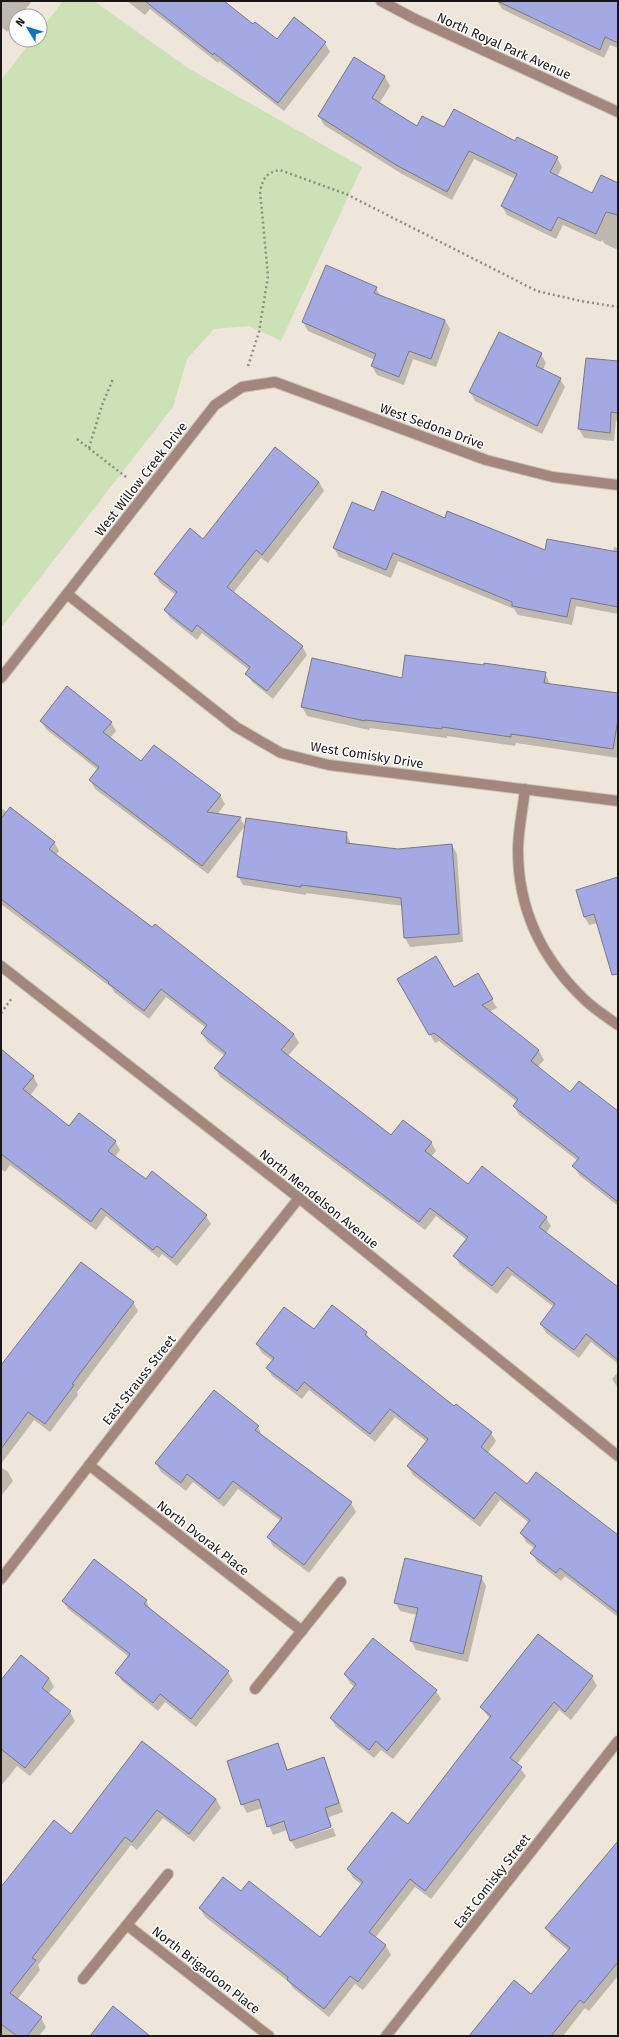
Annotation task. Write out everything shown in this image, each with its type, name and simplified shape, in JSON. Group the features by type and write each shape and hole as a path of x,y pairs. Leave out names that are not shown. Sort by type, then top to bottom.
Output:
{"street":[{"name":"North Royal Park Avenue","path":"381,1 415,19 618,112"},
{"name":"West Sedona Drive","path":"242,387 275,382 486,460 553,477 618,485"},
{"name":"West Willow Creek Drive","path":"1,678 215,405 242,387"},
{"name":"West Comisky Drive","path":"67,594 236,726 281,753 329,765 618,801"},
{"path":"525,789 518,850 521,888 531,925 553,966 585,1000 618,1025"},
{"name":"North Mendelson Avenue","path":"1,966 299,1198 618,1456"},
{"name":"East Strauss Street","path":"1,1579 299,1198"},
{"name":"North Dvorak Place","path":"89,1465 302,1631"},
{"path":"255,1689 341,1582"},
{"name":"East Comisky Street","path":"386,2036 618,1741"},
{"path":"83,1979 168,1874"},
{"name":"North Brigadoon Place","path":"127,1925 269,2036"}],"path":[{"path":"242,387 259,332 268,276 260,191 264,178 272,172 280,170 346,194 537,291 581,301 618,307"},
{"path":"89,448 102,404 113,379"},
{"path":"77,439 126,477"}],"green space":[{"path":"63,1 94,1 188,68 362,167 281,341 249,326 214,329 187,359 173,407 1,628 1,80 26,48 48,48 48,21"}],"building":[{"path":"145,1 224,1 253,24 255,22 277,39 294,17 326,42 278,103 214,53 213,55"},
{"path":"497,1 618,1 618,43 605,37 600,50"},
{"path":"354,57 385,76 372,98 417,126 422,116 444,127 454,109 515,141 517,137 558,157 550,172 592,193 601,175 618,183 618,215 606,212 596,234 558,217 551,231 501,206 517,174 469,151 447,192 396,165 318,116"},
{"path":"326,265 377,287 374,293 445,320 431,359 409,351 399,377 371,366 376,354 302,322"},
{"path":"499,332 542,353 536,366 561,378 537,426 469,392"},
{"path":"586,358 618,361 618,413 611,412 610,433 578,429"},
{"path":"275,447 319,482 262,555 256,550 227,587 303,646 267,691 245,674 250,667 197,625 192,632 164,610 177,592 154,574 190,528 203,539"},
{"path":"382,491 445,518 447,511 545,550 547,539 618,552 618,607 571,598 567,617 512,606 512,602 393,553 386,570 333,548 352,502 374,511"},
{"path":"405,655 484,665 484,663 546,672 544,683 618,693 618,719 613,749 511,734 511,737 442,727 442,729 365,721 301,707 312,658 402,678"},
{"path":"67,686 112,722 103,732 141,761 154,745 221,795 207,812 241,817 202,866 89,780 99,767 40,721"},
{"path":"10,807 55,842 49,849 152,927 155,924 294,1034 281,1050 391,1135 403,1120 432,1142 425,1151 468,1184 482,1166 547,1217 539,1227 618,1287 618,1360 586,1334 574,1350 540,1324 555,1304 507,1267 492,1286 453,1256 468,1237 430,1208 419,1222 214,1068 226,1053 201,1033 207,1025 161,989 144,1011 108,983 109,982 1,899 1,819"},
{"path":"246,818 347,832 346,843 398,849 452,844 459,934 404,938 401,898 301,885 301,887 237,877"},
{"path":"618,877 618,974 612,975 594,914 584,917 576,890"},
{"path":"436,956 454,987 478,973 493,999 482,1005 539,1050 531,1061 570,1092 579,1081 618,1111 618,1202 572,1166 579,1158 513,1106 518,1099 434,1033 429,1035 397,979"},
{"path":"1,1049 34,1076 23,1089 69,1126 79,1113 116,1141 108,1151 146,1179 152,1171 207,1215 172,1258 157,1246 153,1250 101,1208 91,1222 1,1154"},
{"path":"81,1262 134,1302 72,1384 74,1385 45,1424 28,1412 1,1449 1,1365"},
{"path":"332,1305 367,1332 365,1335 454,1406 456,1404 492,1432 481,1447 527,1484 536,1472 618,1535 618,1613 560,1568 556,1573 530,1553 536,1546 520,1533 530,1520 495,1492 474,1519 407,1466 428,1439 390,1409 370,1434 304,1382 297,1391 266,1368 274,1358 256,1344 284,1307 314,1329"},
{"path":"214,1390 259,1426 255,1430 352,1502 304,1565 267,1537 282,1518 233,1481 219,1499 187,1474 181,1483 155,1463"},
{"path":"405,1558 482,1576 463,1654 410,1641 418,1608 394,1603"},
{"path":"94,1559 147,1600 144,1604 229,1671 191,1719 160,1694 153,1703 115,1673 130,1654 62,1601"},
{"path":"538,1634 593,1676 565,1712 554,1702 510,1758 522,1767 425,1891 410,1879 369,1932 386,1945 358,1982 350,1976 324,2009 287,1980 288,1977 199,1908 223,1877 241,1891 249,1881 320,1937 363,1882 347,1869 392,1812 408,1824 491,1716 480,1707"},
{"path":"373,1638 437,1690 387,1751 376,1741 369,1750 330,1718 356,1684 344,1674"},
{"path":"21,1655 49,1678 42,1688 71,1711 25,1768 1,1749 1,1680"},
{"path":"142,1741 216,1799 189,1834 157,1810 132,1842 125,1837 32,1958 36,1960 10,1993 42,2017 27,2036 17,2036 1,2024 1,1887 54,1820 71,1834"},
{"path":"278,1743 287,1770 324,1757 339,1803 325,1808 331,1827 290,1841 284,1821 267,1827 259,1799 241,1805 227,1761"},
{"path":"618,1841 618,1962 584,2003 580,2000 551,2036 469,2036 514,1980 531,1994 570,1948 545,1928"},
{"path":"113,2006 150,2036 90,2036"}]}
